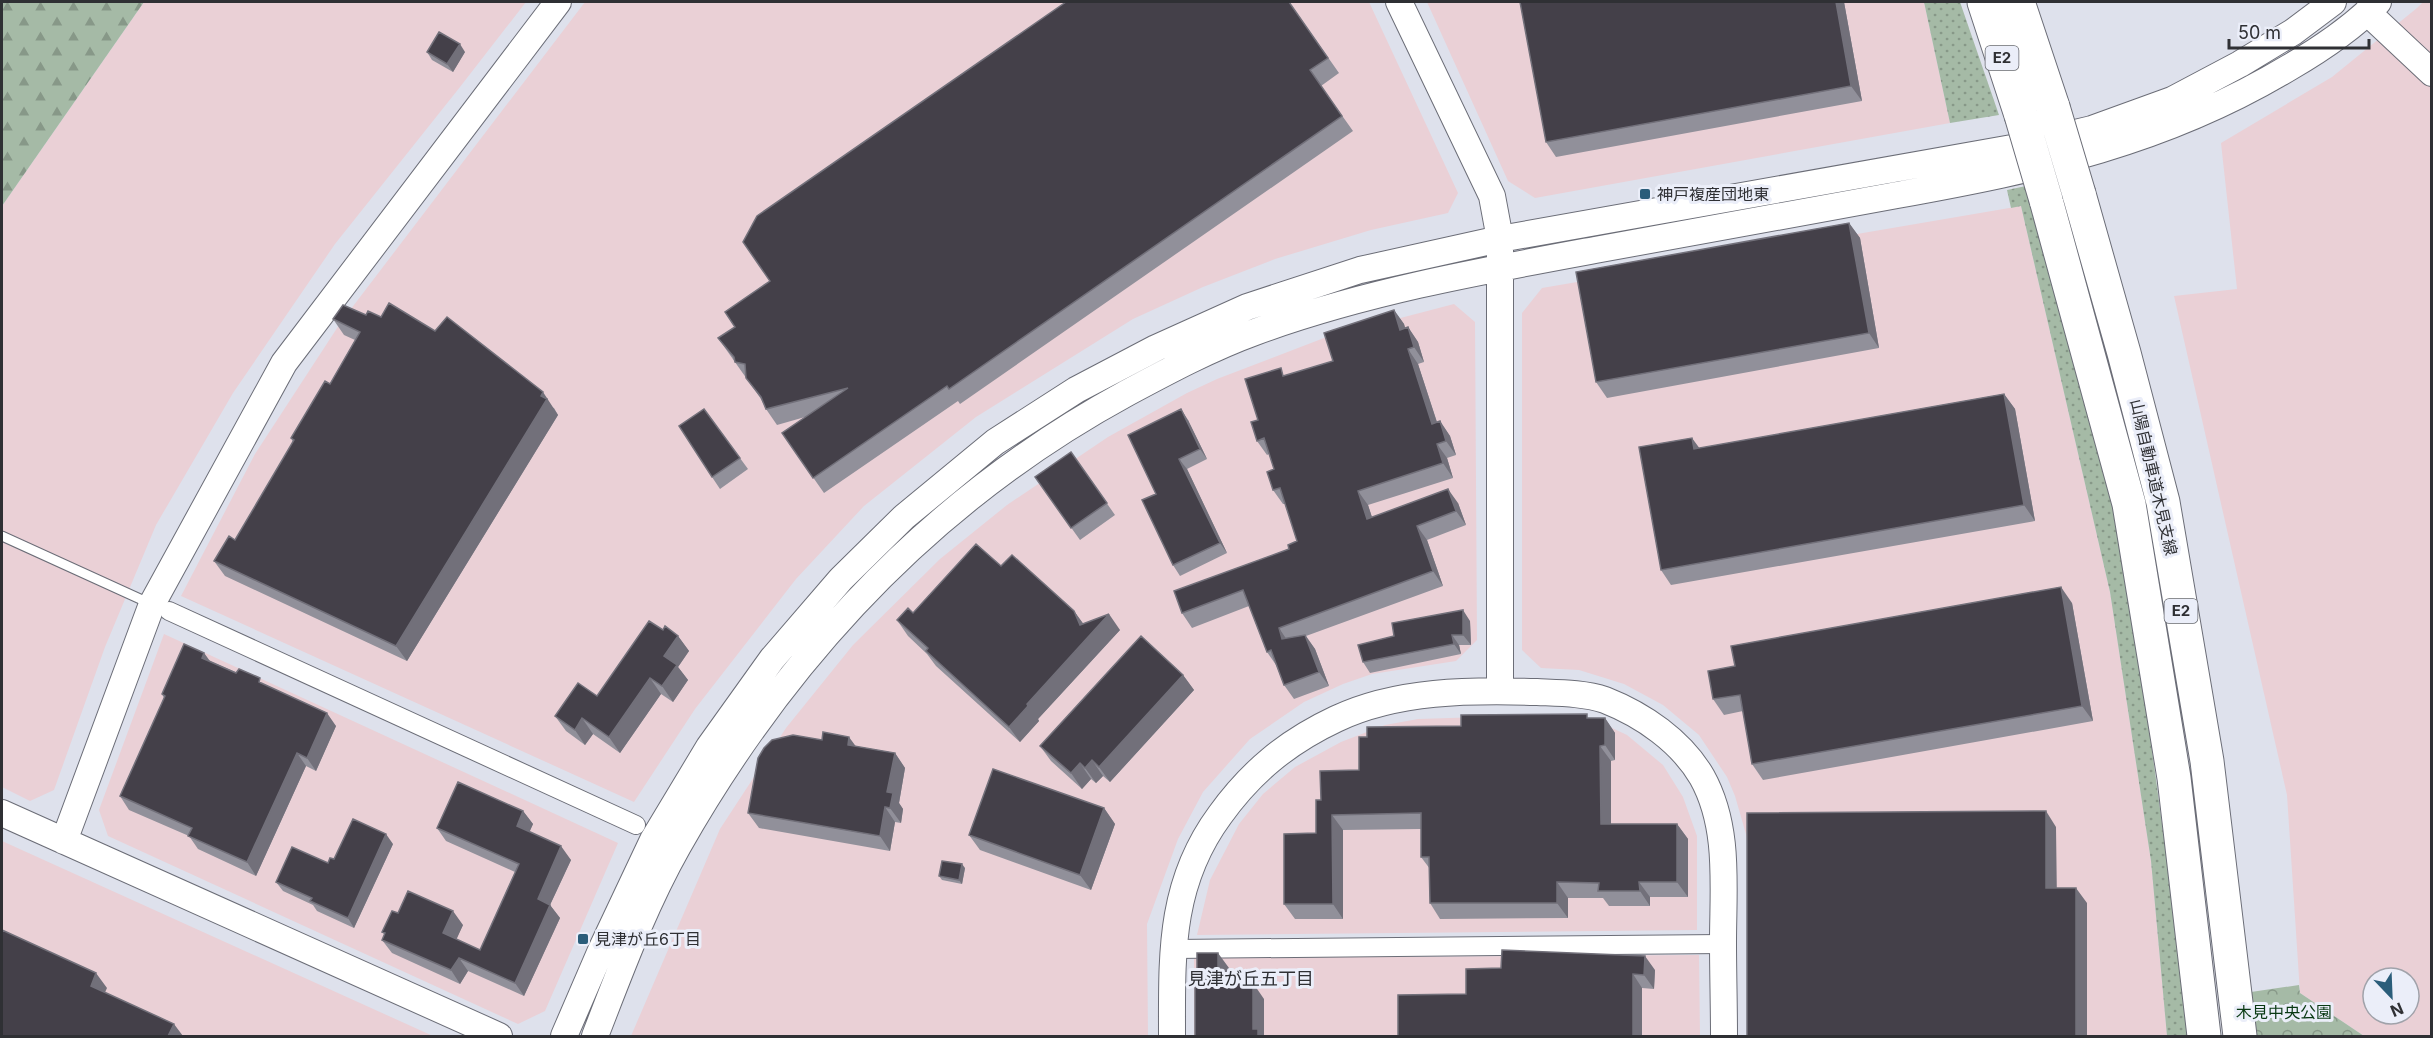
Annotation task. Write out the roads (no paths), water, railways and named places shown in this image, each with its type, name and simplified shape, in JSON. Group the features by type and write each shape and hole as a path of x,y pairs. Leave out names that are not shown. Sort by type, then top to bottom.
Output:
{"highway":[{"name":"山陽自動車道木見支線","path":"1984,2 2046,200 2129,504 2174,778 2204,1036"},
{"name":"山陽自動車道木見支線","path":"2018,2 2054,107 2124,353 2163,502 2207,761 2240,1036"}],"street":[{"path":"64,841 160,608 284,363 558,2"},
{"path":"1399,2 1492,196 1500,239 1498,267 1500,691"},
{"path":"564,1036 653,840 709,747 772,659 841,579 904,517 995,442 1076,390 1156,348 1247,307 1360,270 1500,239 2012,148 2092,129 2172,100 2240,64 2293,32 2333,2"},
{"path":"595,1036 625,958 675,850 729,762 788,677 861,596 921,536 1009,466 1087,415 1166,372 1254,333 1360,300 1498,267 2000,176 2102,150 2181,123 2252,90 2309,56 2372,7 2432,73"},
{"path":"160,608 636,825"},
{"path":"1172,1036 1176,916 1190,866 1219,816 1252,777 1286,746 1337,719 1380,703 1440,694 1500,691 1559,693 1602,699 1641,716 1674,742 1701,776 1719,818 1723,854 1724,1036"},
{"path":"2,813 499,1036"},
{"path":"1174,949 1723,944"}],"lane":[{"path":"2,536 160,608"}],"place":[{"name":"神戸複産団地東","path":"1645,194"},
{"name":"見津が丘6丁目","path":"583,939"}],"district":[{"name":"見津が丘五丁目","path":"1251,979"}],"park label":[{"name":"木見中央公園","path":"2284,1012"}]}
